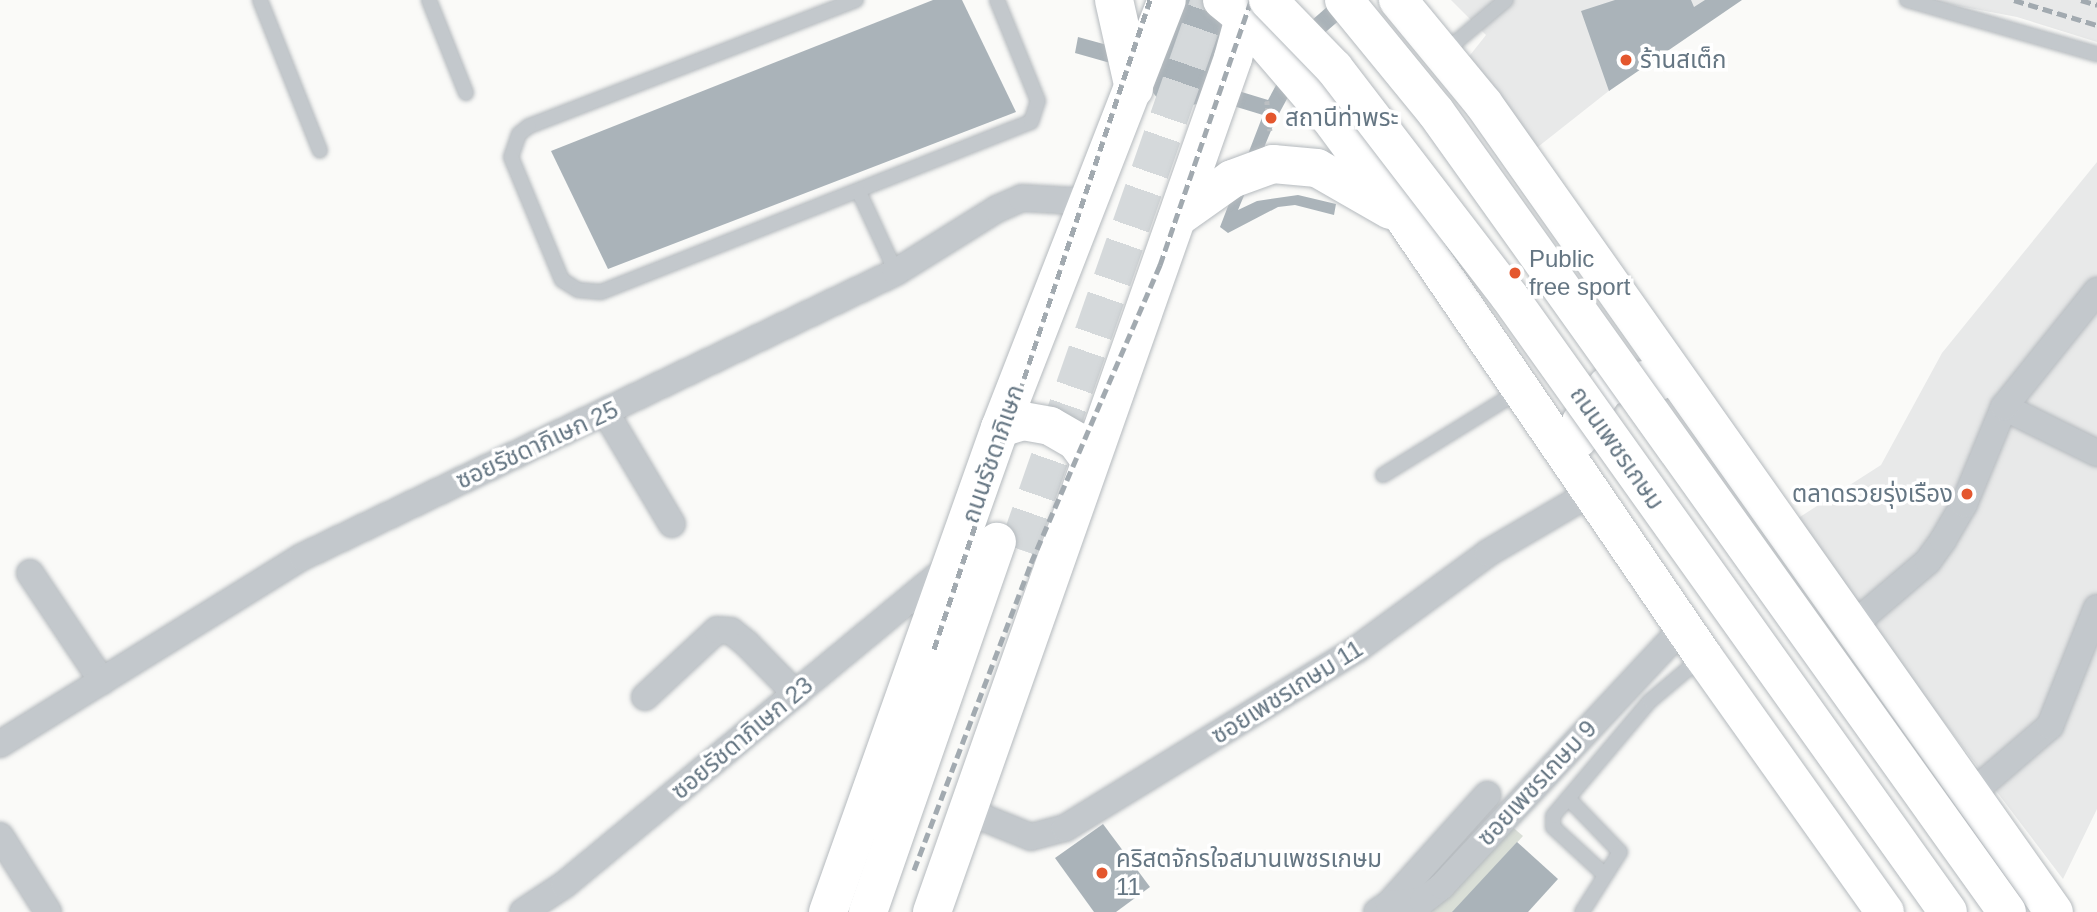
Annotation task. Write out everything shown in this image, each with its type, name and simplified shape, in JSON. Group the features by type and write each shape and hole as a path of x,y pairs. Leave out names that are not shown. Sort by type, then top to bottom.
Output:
{"main road":[{"path":"1114,0 1134,89"},
{"name":"ถนนรัชดาภิเษก","path":"828,912 956,560 1000,428 1092,202 1167,0"},
{"name":"ถนนเพชรเกษม","path":"1344,0 1435,111 2007,912"},
{"path":"1398,0 1483,103 2054,912"},
{"path":"932,912 1177,218 1246,5"},
{"name":"ถนนเพชรเกษม","path":"1246,5 1404,218 1693,642 1885,912"},
{"name":"ถนนเพชรเกษม","path":"1246,5 1334,68 1476,252 1948,912"},
{"path":"1177,218 1231,179 1273,164 1317,168 1404,218"},
{"path":"1583,479 1581,422 1607,386 1650,379 1686,391"},
{"path":"1000,428 1023,421 1050,426 1076,441 1090,460"},
{"name":"ถนนรัชดาภิเษก","path":"868,912 1008,546 894,912"}],"street":[{"name":"ซอยรัชดาภิเษก 25","path":"0,744 302,557 896,272 1021,198 1092,202"},
{"path":"1853,626 1928,561 1964,504 2004,407 2097,290"},
{"path":"2004,407 2097,453"},
{"path":"606,413 673,524"},
{"name":"ซอยเพชรเกษม 11","path":"967,811 1031,837 1065,828 1357,649 1583,479"},
{"name":"ซอยรัชดาภิเษก 23","path":"523,912 564,885 956,560"},
{"path":"30,573 102,681"},
{"path":"1971,794 2050,726 2097,608"},
{"path":"645,697 717,630 731,631 796,694"},
{"name":"ซอยเพชรเกษม 9","path":"1383,908 1423,901 1442,886 1693,642"},
{"path":"1383,908 1487,795"},
{"path":"0,836 48,912"}],"lane":[{"path":"260,0 320,151"},
{"path":"429,0 466,93"},
{"path":"856,0 529,127 510,150 557,272 566,284 587,292 601,292 859,192 1034,118 1038,101 997,0"},
{"path":"1442,54 1506,0"},
{"path":"1907,0 2097,54"},
{"path":"859,192 896,272"},
{"path":"1383,475 1522,389"},
{"path":"1605,876 1553,827 1553,816 1650,701 1693,642"},
{"path":"1568,797 1618,846 1620,856 1582,912"}],"path":[{"path":"1267,95 1272,143"}],"shaded area":[{"path":"1451,0 1724,0 1534,150 1467,59 1486,35"},
{"path":"1927,0 2097,0 2097,42 2017,17"},
{"name":"ตลาดรวยรุ่งเรือง","path":"2097,162 2097,809 2063,879 1792,522 1881,465 1942,353"},
{"path":"1510,825 1523,836 1454,912 1412,912"}],"building":[{"path":"933,0 962,0 1016,112 608,269 551,151"},
{"name":"สถานีท่าพระ","path":"1155,0 1268,0 1222,86 1268,100 1311,21 1335,0 1363,0 1321,36 1275,121 1238,210 1257,201 1298,195 1336,204 1334,215 1295,205 1278,207 1228,233 1220,227 1263,115 1217,101 1166,109 1135,70 1075,53 1078,37 1140,54"},
{"name":"ร้านสเต็ก","path":"1615,0 1691,0 1694,7 1705,0 1742,0 1609,91 1581,11"},
{"name":"คริสตจักรใจสมานเพชรเกษม 11","path":"1103,824 1150,887 1116,912 1094,912 1055,858"},
{"path":"1517,842 1558,879 1528,912 1452,912"}],"tunnel":[{"path":"1018,549 1210,0"}],"railway":[{"path":"934,649 1150,0"},
{"path":"914,870 1031,563 1160,265 1251,0"},
{"path":"2014,0 2097,25"},
{"path":"2081,0 2097,5"}],"place":[{"name":"ร้านสเต็ก","path":"1626,60"},
{"name":"สถานีท่าพระ","path":"1271,118"},
{"name":"Public free sport","path":"1515,273"},
{"name":"ตลาดรวยรุ่งเรือง","path":"1967,494"},
{"name":"คริสตจักรใจสมานเพชรเกษม 11","path":"1102,873"}]}
